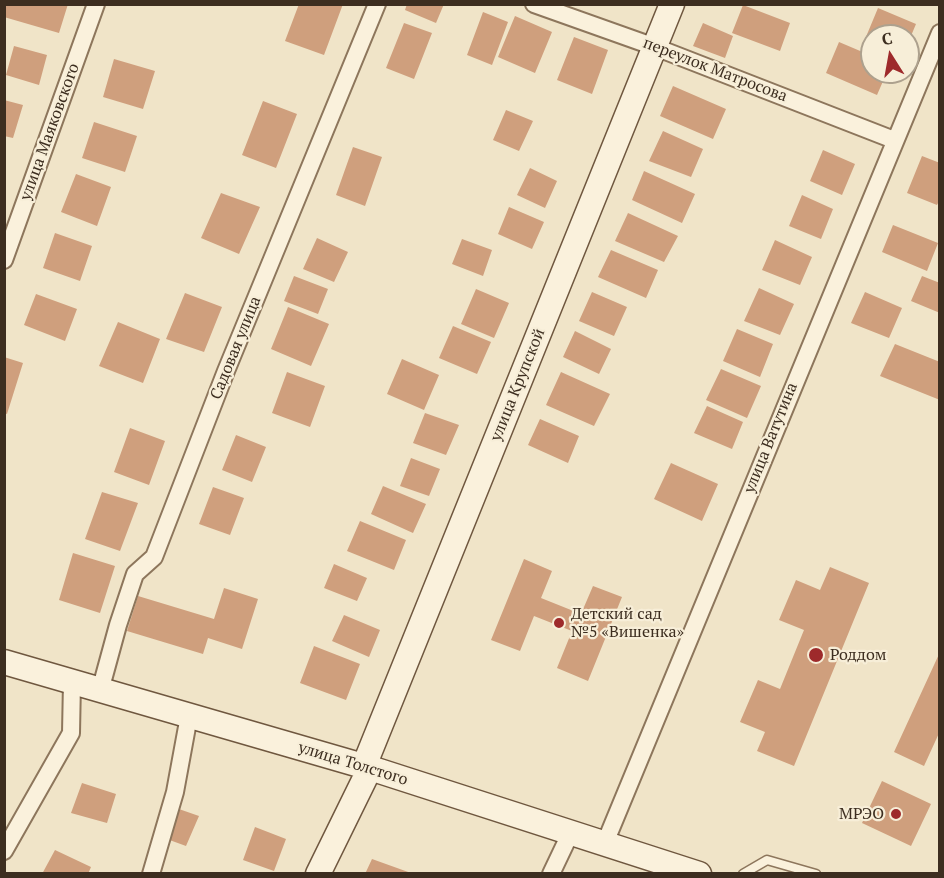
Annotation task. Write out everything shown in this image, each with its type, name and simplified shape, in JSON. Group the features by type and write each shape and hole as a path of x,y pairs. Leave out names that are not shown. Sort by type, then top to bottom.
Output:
{"main road":[{"name":"улица Крупской","path":"318,873 367,767 672,4"},
{"name":"улица Толстого","path":"4,662 367,767 570,834 699,873"}],"street":[{"name":"улица Маяковского","path":"4,260 96,4"},
{"name":"Садовая улица","path":"100,691 135,574 154,557 226,370 377,4"},
{"name":"переулок Матросова","path":"534,4 655,47 894,140"},
{"name":"улица Ватутина","path":"605,843 894,140 934,62 939,33"},
{"path":"4,852 71,733 72,682"},
{"path":"151,873 175,792 189,716"},
{"path":"551,873 570,834"}],"lane":[{"path":"743,873 767,860 816,873"}],"building":[{"path":"4,4 68,4 59,33 4,17"},
{"path":"299,4 343,4 324,55 285,41"},
{"path":"407,4 444,4 436,23 405,10"},
{"path":"743,5 790,23 780,51 732,33"},
{"path":"878,8 916,24 871,24"},
{"path":"483,12 508,22 492,65 467,55"},
{"path":"515,16 552,32 535,73 498,57"},
{"path":"404,23 432,33 414,79 386,68"},
{"path":"703,23 733,36 725,58 693,46"},
{"path":"574,37 608,50 592,94 557,80"},
{"path":"839,42 860,51 860,84 882,84 877,95 826,73"},
{"path":"14,46 47,55 39,85 6,75"},
{"path":"114,59 155,71 143,109 103,97"},
{"path":"673,86 726,109 713,139 660,116"},
{"path":"4,100 23,105 13,138 4,136"},
{"path":"263,101 297,114 276,168 242,155"},
{"path":"506,110 533,121 519,151 493,140"},
{"path":"94,122 137,136 125,172 82,158"},
{"path":"663,131 703,149 691,177 649,161"},
{"path":"353,147 382,157 365,206 336,195"},
{"path":"823,150 855,164 842,195 810,181"},
{"path":"922,156 940,163 940,199 937,205 907,193"},
{"path":"530,168 557,181 545,208 517,195"},
{"path":"644,171 695,194 682,223 632,200"},
{"path":"76,174 111,187 97,226 61,212"},
{"path":"221,193 260,207 239,254 201,238"},
{"path":"802,195 833,209 821,239 789,226"},
{"path":"509,207 544,222 532,249 498,234"},
{"path":"628,213 678,236 664,262 615,241"},
{"path":"893,225 938,243 927,271 882,252"},
{"path":"55,233 92,246 80,281 43,268"},
{"path":"317,238 348,252 334,282 303,269"},
{"path":"462,239 492,250 483,276 452,264"},
{"path":"775,240 812,257 800,285 762,270"},
{"path":"611,250 658,270 646,298 598,277"},
{"path":"294,276 328,289 318,314 284,301"},
{"path":"922,276 940,283 940,313 911,301"},
{"path":"759,288 794,304 780,335 744,321"},
{"path":"476,289 509,303 494,338 461,324"},
{"path":"592,292 627,307 614,336 579,321"},
{"path":"865,292 902,308 889,338 851,323"},
{"path":"185,293 222,307 204,352 166,339"},
{"path":"36,294 77,309 65,341 24,325"},
{"path":"288,307 329,324 311,366 271,349"},
{"path":"118,322 160,339 143,383 99,366"},
{"path":"453,326 491,342 477,374 439,358"},
{"path":"737,329 773,344 760,377 723,361"},
{"path":"575,331 611,349 599,374 563,357"},
{"path":"895,344 940,362 940,400 880,376"},
{"path":"4,357 23,363 7,414 4,413"},
{"path":"402,359 439,375 424,410 387,394"},
{"path":"721,369 761,386 747,418 706,400"},
{"path":"287,372 325,386 310,427 272,413"},
{"path":"561,372 610,394 594,426 546,405"},
{"path":"707,406 743,422 732,449 694,433"},
{"path":"425,413 459,425 446,455 413,443"},
{"path":"540,419 579,436 568,463 528,445"},
{"path":"130,428 165,441 149,485 114,472"},
{"path":"236,435 266,447 252,482 222,470"},
{"path":"411,458 440,469 429,496 400,486"},
{"path":"671,463 718,484 702,521 654,499"},
{"path":"383,486 426,504 413,533 371,514"},
{"path":"213,487 244,498 230,535 199,524"},
{"path":"102,492 138,503 120,551 85,539"},
{"path":"360,521 406,540 394,570 347,551"},
{"path":"73,553 115,566 100,613 59,600"},
{"path":"524,559 552,571 541,598 581,614 593,586 622,597 588,681 557,668 572,631 534,616 520,651 491,640"},
{"path":"334,564 367,578 357,601 324,588"},
{"name":"Роддом","path":"830,567 869,583 794,766 757,751 765,732 740,722 758,680 780,689 804,630 779,620 796,580 820,590"},
{"path":"224,588 258,599 242,649 208,638 203,654 127,631 138,596 214,619"},
{"path":"344,615 380,630 369,657 332,641"},
{"path":"314,646 360,664 346,700 300,683"},
{"path":"940,652 940,731 924,766 894,752"},
{"name":"МРЭО","path":"882,781 931,804 911,846 862,823"},
{"path":"82,783 116,794 107,823 71,813"},
{"path":"176,808 199,816 186,846 164,838"},
{"path":"255,827 286,839 274,871 243,860"},
{"path":"55,850 91,867 88,874 42,874"},
{"path":"372,859 411,873 411,874 365,874"}],"place":[{"name":"Детский сад №5 «Вишенка»","path":"559,623"},
{"name":"Роддом","path":"816,655"},
{"name":"МРЭО","path":"896,814"}]}
